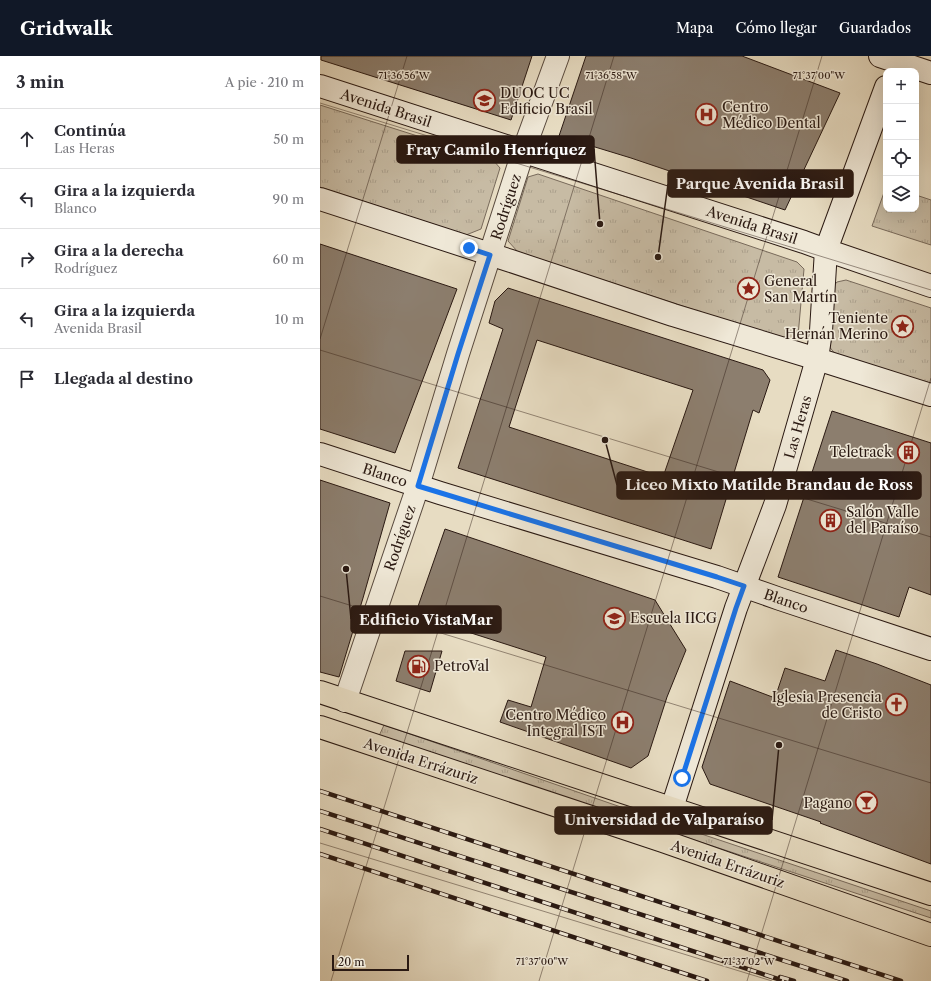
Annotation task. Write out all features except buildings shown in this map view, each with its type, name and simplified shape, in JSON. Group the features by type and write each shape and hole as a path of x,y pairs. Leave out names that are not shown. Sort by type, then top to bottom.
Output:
{"main road":[{"path":"320,692 931,894"},
{"name":"Avenida Errázuriz","path":"320,727 662,841 931,935"}],"street":[{"name":"Rodríguez","path":"345,701 418,486 458,354 523,152 558,56"},
{"path":"891,61 931,73"},
{"name":"Avenida Brasil","path":"320,86 797,239 931,286"},
{"name":"Las Heras","path":"672,808 736,608 775,505 818,359 826,250 883,95"},
{"path":"320,200 673,315 931,395"},
{"name":"Blanco","path":"320,454 418,486 717,577 931,649"}],"green space":[{"path":"320,105 493,160 500,168 481,229 466,235 320,187"},
{"path":"538,174 797,262 804,269 798,336 789,341 518,252 508,241 528,177"},
{"path":"883,195 883,212 919,212 919,196 931,200 931,245 872,226"},
{"path":"846,280 931,308 931,386 836,355 828,345 831,289 837,282"},
{"path":"384,725 615,805 931,911 931,918 379,736"}],"railway":[{"path":"320,791 901,981"},
{"path":"320,811 847,981"},
{"path":"320,829 784,981"},
{"path":"320,854 707,981"},
{"path":"780,977 794,981"}],"place":[{"name":"DUOC UC Edificio Brasil","path":"484,101"},
{"name":"Centro Médico Dental","path":"706,115"},
{"name":"Fray Camilo Henríquez","path":"600,224"},
{"name":"Parque Avenida Brasil","path":"658,257"},
{"name":"General San Martín","path":"748,289"},
{"name":"Teniente Hernán Merino","path":"903,326"},
{"name":"Liceo Mixto Matilde Brandau de Ross","path":"605,440"},
{"name":"Teletrack","path":"908,452"},
{"name":"Salón Valle del Paraíso","path":"830,520"},
{"name":"Edificio VistaMar","path":"346,569"},
{"name":"Escuela IICG","path":"615,618"},
{"name":"PetroVal","path":"419,666"},
{"name":"Iglesia Presencia de Cristo","path":"897,705"},
{"name":"Centro Médico Integral IST","path":"622,723"},
{"name":"Universidad de Valparaíso","path":"779,745"},
{"name":"Pagano","path":"867,803"}],"route":[{"path":"469,248 490,255 418,486 744,586 682,778"}]}
